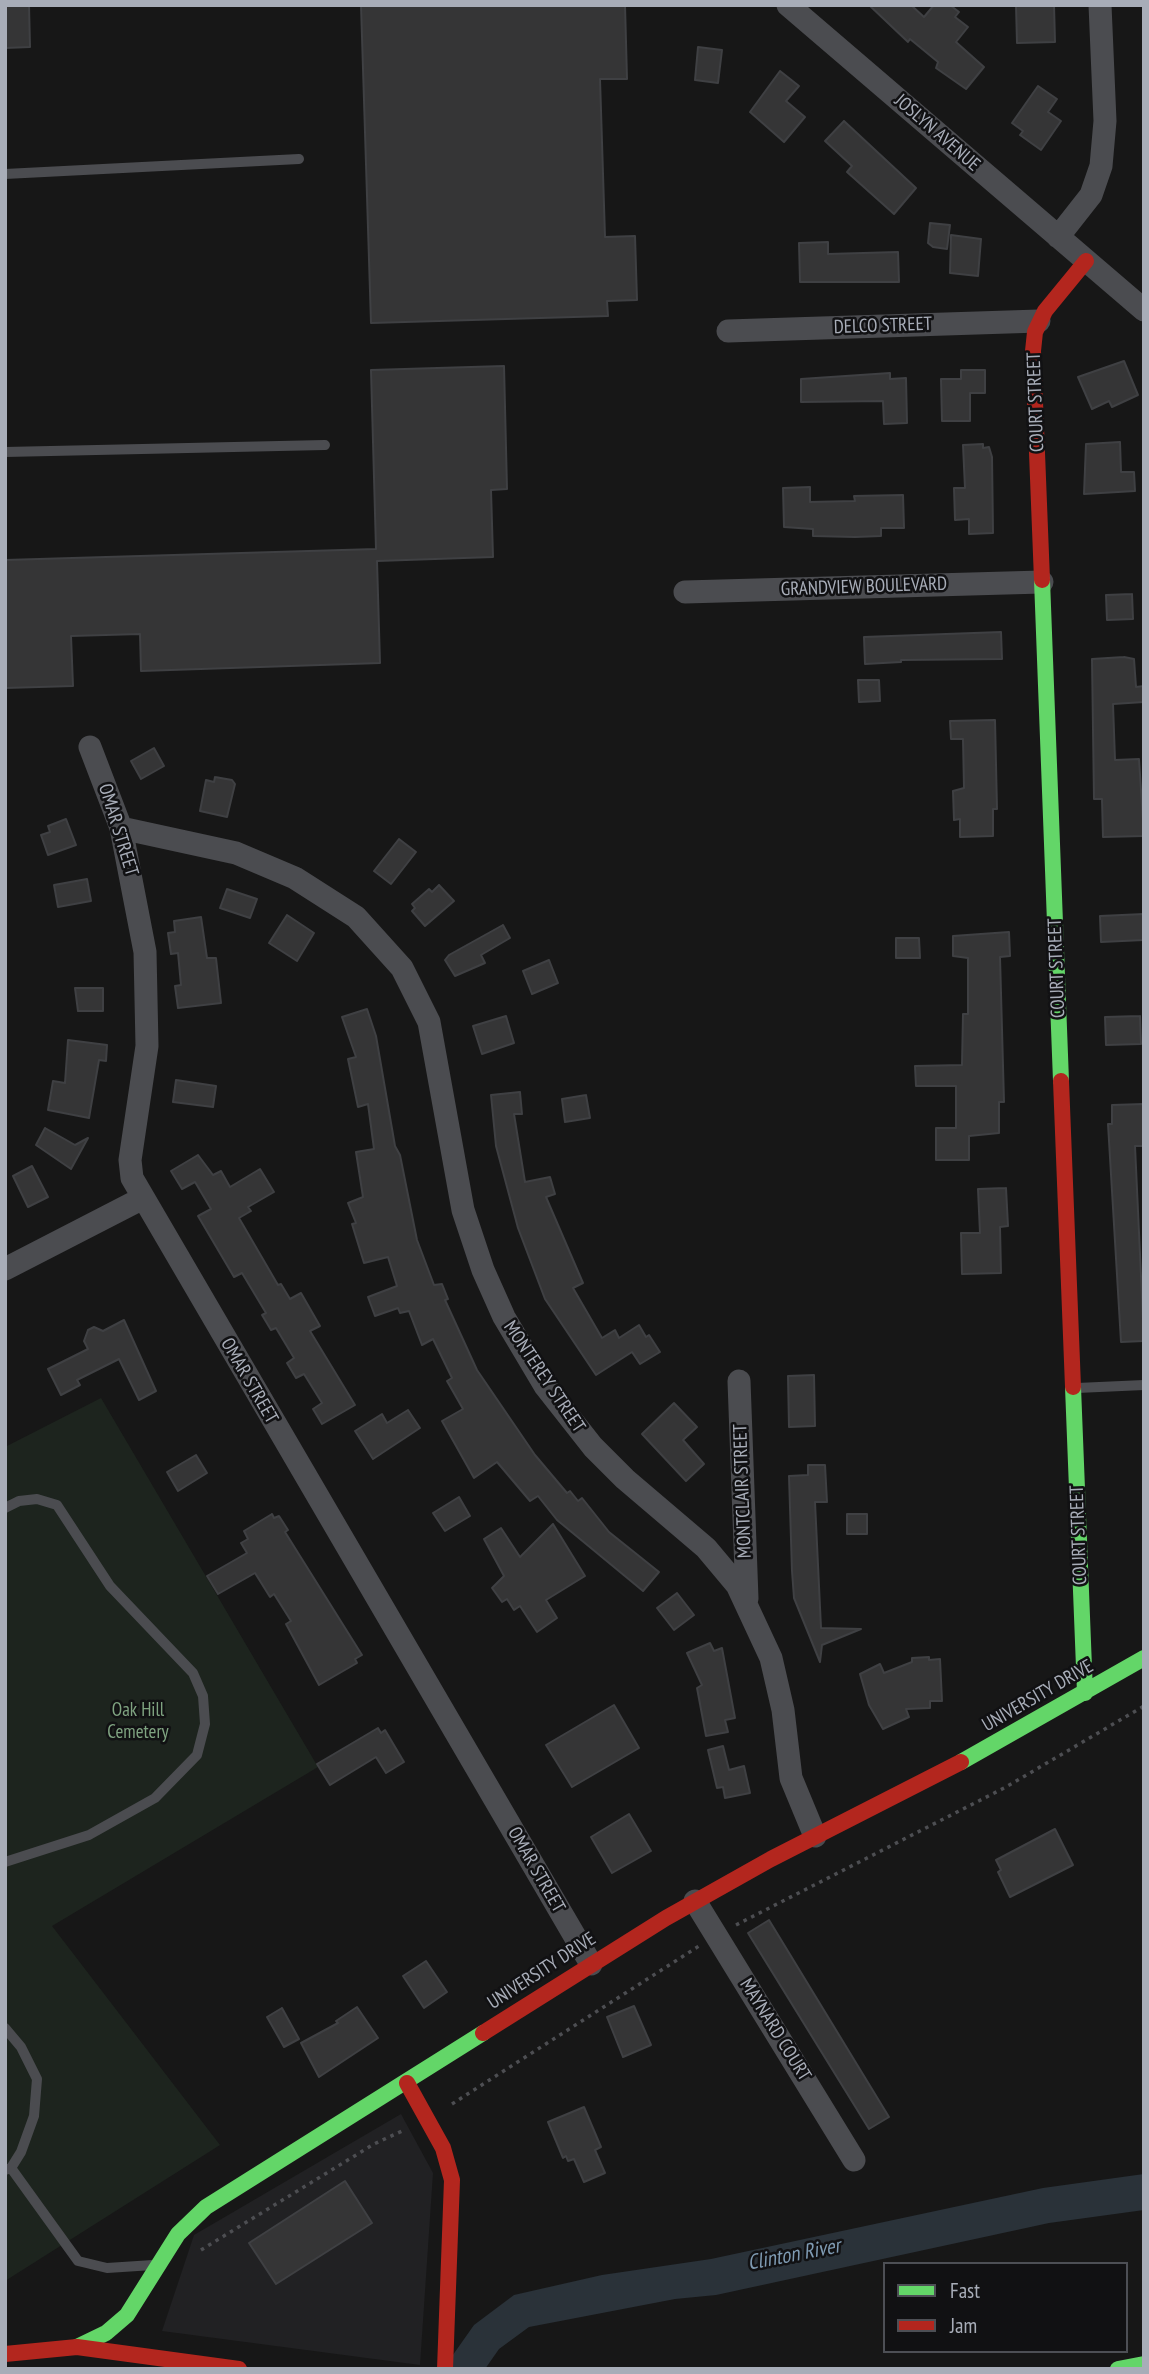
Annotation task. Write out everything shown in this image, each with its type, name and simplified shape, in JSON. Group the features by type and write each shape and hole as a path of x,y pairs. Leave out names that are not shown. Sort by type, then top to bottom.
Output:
{"main road":[{"path":"1039,321 1086,261"},
{"name":"COURT STREET","path":"1039,321 1034,351 1085,1693"},
{"name":"UNIVERSITY DRIVE","path":"5,2354 77,2347 106,2333 127,2315 185,2225 206,2207 695,1900 986,1750 1144,1658"},
{"path":"407,2083 446,2155 452,2180 446,2362"},
{"path":"77,2347 239,2369"},
{"path":"1118,2369 1144,2364"}],"street":[{"name":"JOSLYN AVENUE","path":"788,5 1144,310"},
{"path":"1058,237 1091,195 1101,166 1105,121 1100,5"},
{"name":"DELCO STREET","path":"728,331 1039,321"},
{"name":"GRANDVIEW BOULEVARD","path":"685,592 1042,582"},
{"name":"OMAR STREET","path":"90,747 121,828 141,920 147,984 145,1070 130,1167 143,1198 591,1964"},
{"name":"MONTEREY STREET","path":"121,828 221,850 281,871 346,909 389,950 415,990 429,1022 463,1210 483,1270 510,1329 545,1386 593,1447 625,1479 706,1548 727,1570 747,1602 771,1658 783,1710 791,1777 815,1836"},
{"path":"5,1269 143,1198"},
{"name":"MONTCLAIR STREET","path":"739,1381 747,1602"},
{"name":"MAYNARD COURT","path":"695,1900 855,2160"}],"lane":[{"path":"5,174 299,159"},
{"path":"5,452 325,445"},
{"path":"1074,1388 1144,1385"},
{"path":"5,1508 19,1501 37,1499 57,1505 110,1586 193,1673 203,1696 205,1724 197,1755 155,1798 89,1835 5,1862"},
{"path":"5,2028 21,2048 37,2079 34,2116 8,2169 78,2261 107,2268 159,2264"}],"path":[{"path":"195,2254 374,2144 428,2119 716,1935 1006,1787 1144,1706"}],"shaded area":[{"path":"401,2114 433,2173 420,2365 162,2331 194,2235"}],"green space":[{"name":"Oak Hill Cemetery","path":"101,1398 318,1767 52,1926 220,2145 5,2281 5,1447"}],"water":[{"name":"Clinton River","path":"1144,2174 1144,2210 1049,2223 716,2295 675,2299 529,2327 499,2349 485,2369 443,2369 474,2325 514,2295 602,2275 711,2259 1043,2188"}],"building":[{"path":"5,5 29,5 30,47 5,48"},
{"path":"361,5 625,5 627,79 600,79 605,237 635,236 637,300 607,301 608,316 371,323"},
{"path":"869,5 911,5 924,17 934,5 950,5 959,12 955,17 968,27 956,42 984,67 966,89 936,68 938,62 910,39 908,42"},
{"path":"1016,5 1054,5 1055,42 1017,43"},
{"path":"698,47 722,50 718,83 695,80"},
{"path":"780,71 799,86 786,101 805,117 784,142 750,112"},
{"path":"1038,86 1057,99 1048,112 1061,121 1041,150 1020,135 1023,131 1012,123"},
{"path":"844,121 916,188 894,214 847,172 852,166 825,141"},
{"path":"930,223 950,225 947,249 933,247 928,243"},
{"path":"951,235 981,239 978,276 950,273"},
{"path":"828,242 828,254 898,252 899,282 800,282 799,243"},
{"path":"1124,361 1138,395 1112,407 1109,401 1092,409 1078,377"},
{"path":"504,366 507,489 491,490 493,557 377,561 380,663 141,671 140,634 71,636 73,686 5,688 5,560 376,549 371,370"},
{"path":"961,370 985,370 985,393 970,393 970,421 942,421 941,379 961,379"},
{"path":"890,373 890,379 906,378 907,423 884,424 883,401 801,402 801,379"},
{"path":"1120,442 1121,472 1134,472 1135,491 1084,494 1086,444"},
{"path":"983,444 983,448 989,447 992,457 993,533 969,534 969,519 955,520 954,488 965,488 963,445"},
{"path":"810,487 810,502 855,501 854,496 903,495 904,528 881,528 881,536 855,537 813,536 813,529 784,527 783,488"},
{"path":"1132,594 1133,619 1107,620 1106,595"},
{"path":"1001,632 1002,659 901,660 865,664 864,637"},
{"path":"1092,659 1134,659 1136,687 1144,686 1144,702 1113,704 1115,760 1139,759 1144,836 1103,837 1102,799 1094,799"},
{"path":"858,680 879,680 880,701 859,702"},
{"path":"995,720 997,809 993,809 993,836 960,837 960,819 954,820 953,791 964,788 963,739 951,739 950,721"},
{"path":"154,748 164,766 141,779 131,761"},
{"path":"215,777 232,780 235,784 227,817 200,811 206,780 214,782"},
{"path":"66,819 76,845 48,855 41,835 50,832 48,826"},
{"path":"399,839 416,852 391,884 374,871"},
{"path":"87,879 91,901 58,907 54,885"},
{"path":"439,885 454,901 425,926 412,911 415,908 412,904 429,889 432,892"},
{"path":"227,889 257,899 250,918 220,908"},
{"path":"1144,914 1144,940 1101,942 1100,916"},
{"path":"287,915 314,933 297,961 269,943"},
{"path":"201,917 207,958 216,958 221,1003 178,1008 175,986 181,985 178,953 171,954 168,933 175,932 174,921"},
{"path":"503,925 510,938 481,955 485,963 455,976 445,960 449,955"},
{"path":"1009,932 1010,956 1000,957 1004,1102 999,1102 999,1133 969,1136 969,1160 936,1160 936,1128 956,1128 956,1086 916,1086 915,1066 962,1065 963,1014 968,1014 968,958 953,956 953,936"},
{"path":"896,938 919,938 920,958 896,958"},
{"path":"549,960 558,983 532,994 523,971"},
{"path":"75,988 103,988 103,1011 78,1011"},
{"path":"367,1009 376,1036 395,1146 400,1155 417,1240 434,1285 442,1284 448,1299 445,1300 477,1370 535,1455 567,1493 570,1491 578,1501 582,1498 609,1532 659,1572 643,1591 557,1520 538,1496 530,1501 497,1462 474,1478 442,1421 463,1409 447,1381 452,1378 433,1339 422,1345 409,1311 400,1313 398,1308 375,1316 368,1297 397,1286 388,1257 364,1263 352,1224 356,1223 348,1203 363,1197 356,1152 374,1149 368,1104 358,1107 348,1059 356,1057 342,1017"},
{"path":"506,1016 514,1043 482,1054 473,1026"},
{"path":"1140,1016 1141,1044 1106,1045 1105,1017"},
{"path":"68,1040 107,1045 106,1061 99,1060 89,1118 48,1110 53,1081 65,1083"},
{"path":"176,1080 216,1086 213,1107 173,1102"},
{"path":"520,1092 522,1114 514,1114 525,1182 550,1177 555,1194 546,1197 583,1283 573,1288 602,1338 615,1330 619,1338 639,1325 646,1337 649,1335 660,1352 640,1364 632,1352 596,1375 545,1299 518,1228 496,1146 491,1095"},
{"path":"586,1095 590,1118 565,1122 562,1099"},
{"path":"1144,1104 1144,1146 1135,1146 1144,1341 1121,1342 1108,1124 1112,1124 1112,1105"},
{"path":"45,1128 75,1145 88,1138 71,1169 36,1145"},
{"path":"198,1155 213,1175 221,1171 230,1187 260,1169 274,1192 248,1207 251,1211 239,1218 278,1285 281,1284 290,1299 301,1293 320,1326 310,1331 355,1405 322,1424 313,1409 322,1403 304,1374 296,1378 287,1363 294,1358 276,1328 271,1330 262,1315 266,1313 242,1273 234,1277 198,1216 211,1209 195,1182 182,1189 171,1171"},
{"path":"32,1166 48,1197 28,1207 13,1176"},
{"path":"1006,1188 1008,1226 1000,1227 1001,1273 962,1274 961,1233 980,1233 978,1189"},
{"path":"124,1320 156,1391 139,1400 119,1359 77,1380 80,1385 61,1395 48,1369 88,1349 84,1341 88,1330 94,1327 103,1331"},
{"path":"814,1375 815,1426 789,1427 788,1376"},
{"path":"674,1403 697,1427 683,1440 704,1464 686,1481 642,1434"},
{"path":"408,1410 420,1428 373,1459 355,1431 382,1414 387,1423"},
{"path":"196,1455 207,1473 178,1491 167,1472"},
{"path":"808,1465 825,1465 827,1502 815,1502 821,1628 861,1629 822,1645 820,1662 794,1598 792,1571 789,1476 808,1475"},
{"path":"459,1497 470,1516 445,1531 433,1513"},
{"path":"272,1514 274,1518 279,1516 288,1530 285,1532 362,1655 355,1659 357,1663 319,1685 286,1624 291,1621 274,1594 270,1597 255,1573 218,1594 207,1576 247,1553 241,1543 248,1539 244,1531"},
{"path":"847,1514 867,1514 867,1534 847,1534"},
{"path":"553,1524 585,1576 546,1600 557,1618 537,1632 520,1606 514,1610 507,1599 502,1602 492,1588 504,1576 484,1539 501,1528 520,1557"},
{"path":"677,1593 694,1615 674,1630 657,1608"},
{"path":"710,1643 714,1651 722,1648 735,1718 725,1720 728,1732 706,1736 697,1688 702,1685 687,1653"},
{"path":"929,1657 929,1660 940,1659 942,1701 930,1701 930,1708 906,1709 909,1717 883,1729 869,1705 860,1674 880,1664 884,1673 912,1662 912,1658"},
{"path":"614,1705 639,1748 572,1787 546,1745"},
{"path":"378,1728 381,1733 385,1730 404,1762 386,1773 376,1757 330,1785 317,1764"},
{"path":"723,1746 729,1770 744,1766 750,1793 725,1798 723,1787 717,1788 708,1750"},
{"path":"629,1814 651,1851 612,1873 591,1837"},
{"path":"1055,1829 1073,1865 1010,1897 998,1872 1001,1870 996,1860"},
{"path":"769,1920 889,2117 869,2129 748,1933"},
{"path":"426,1961 447,1992 424,2008 403,1976"},
{"path":"634,2006 651,2045 623,2057 607,2017"},
{"path":"357,2007 378,2038 319,2077 301,2043 338,2023 336,2021"},
{"path":"282,2008 299,2039 284,2047 267,2017"},
{"path":"584,2107 601,2147 595,2150 605,2173 584,2182 574,2159 568,2161 566,2156 563,2158 548,2122"},
{"path":"345,2181 372,2223 276,2284 249,2243"}],"traffic: fast":[{"path":"1042,580 1061,1081"},
{"path":"1073,1387 1085,1693"},
{"path":"961,1762 1144,1658"},
{"path":"77,2347 106,2333 127,2315 178,2234 206,2207 483,2033"},
{"path":"1118,2369 1144,2364"}],"traffic: jam":[{"path":"1042,580 1033,351 1035,332 1045,311 1086,261"},
{"path":"1061,1081 1073,1387"},
{"path":"483,2033 666,1918 771,1859 961,1762"},
{"path":"407,2083 443,2148 452,2180 445,2369"},
{"path":"5,2354 77,2347 239,2369"}]}
